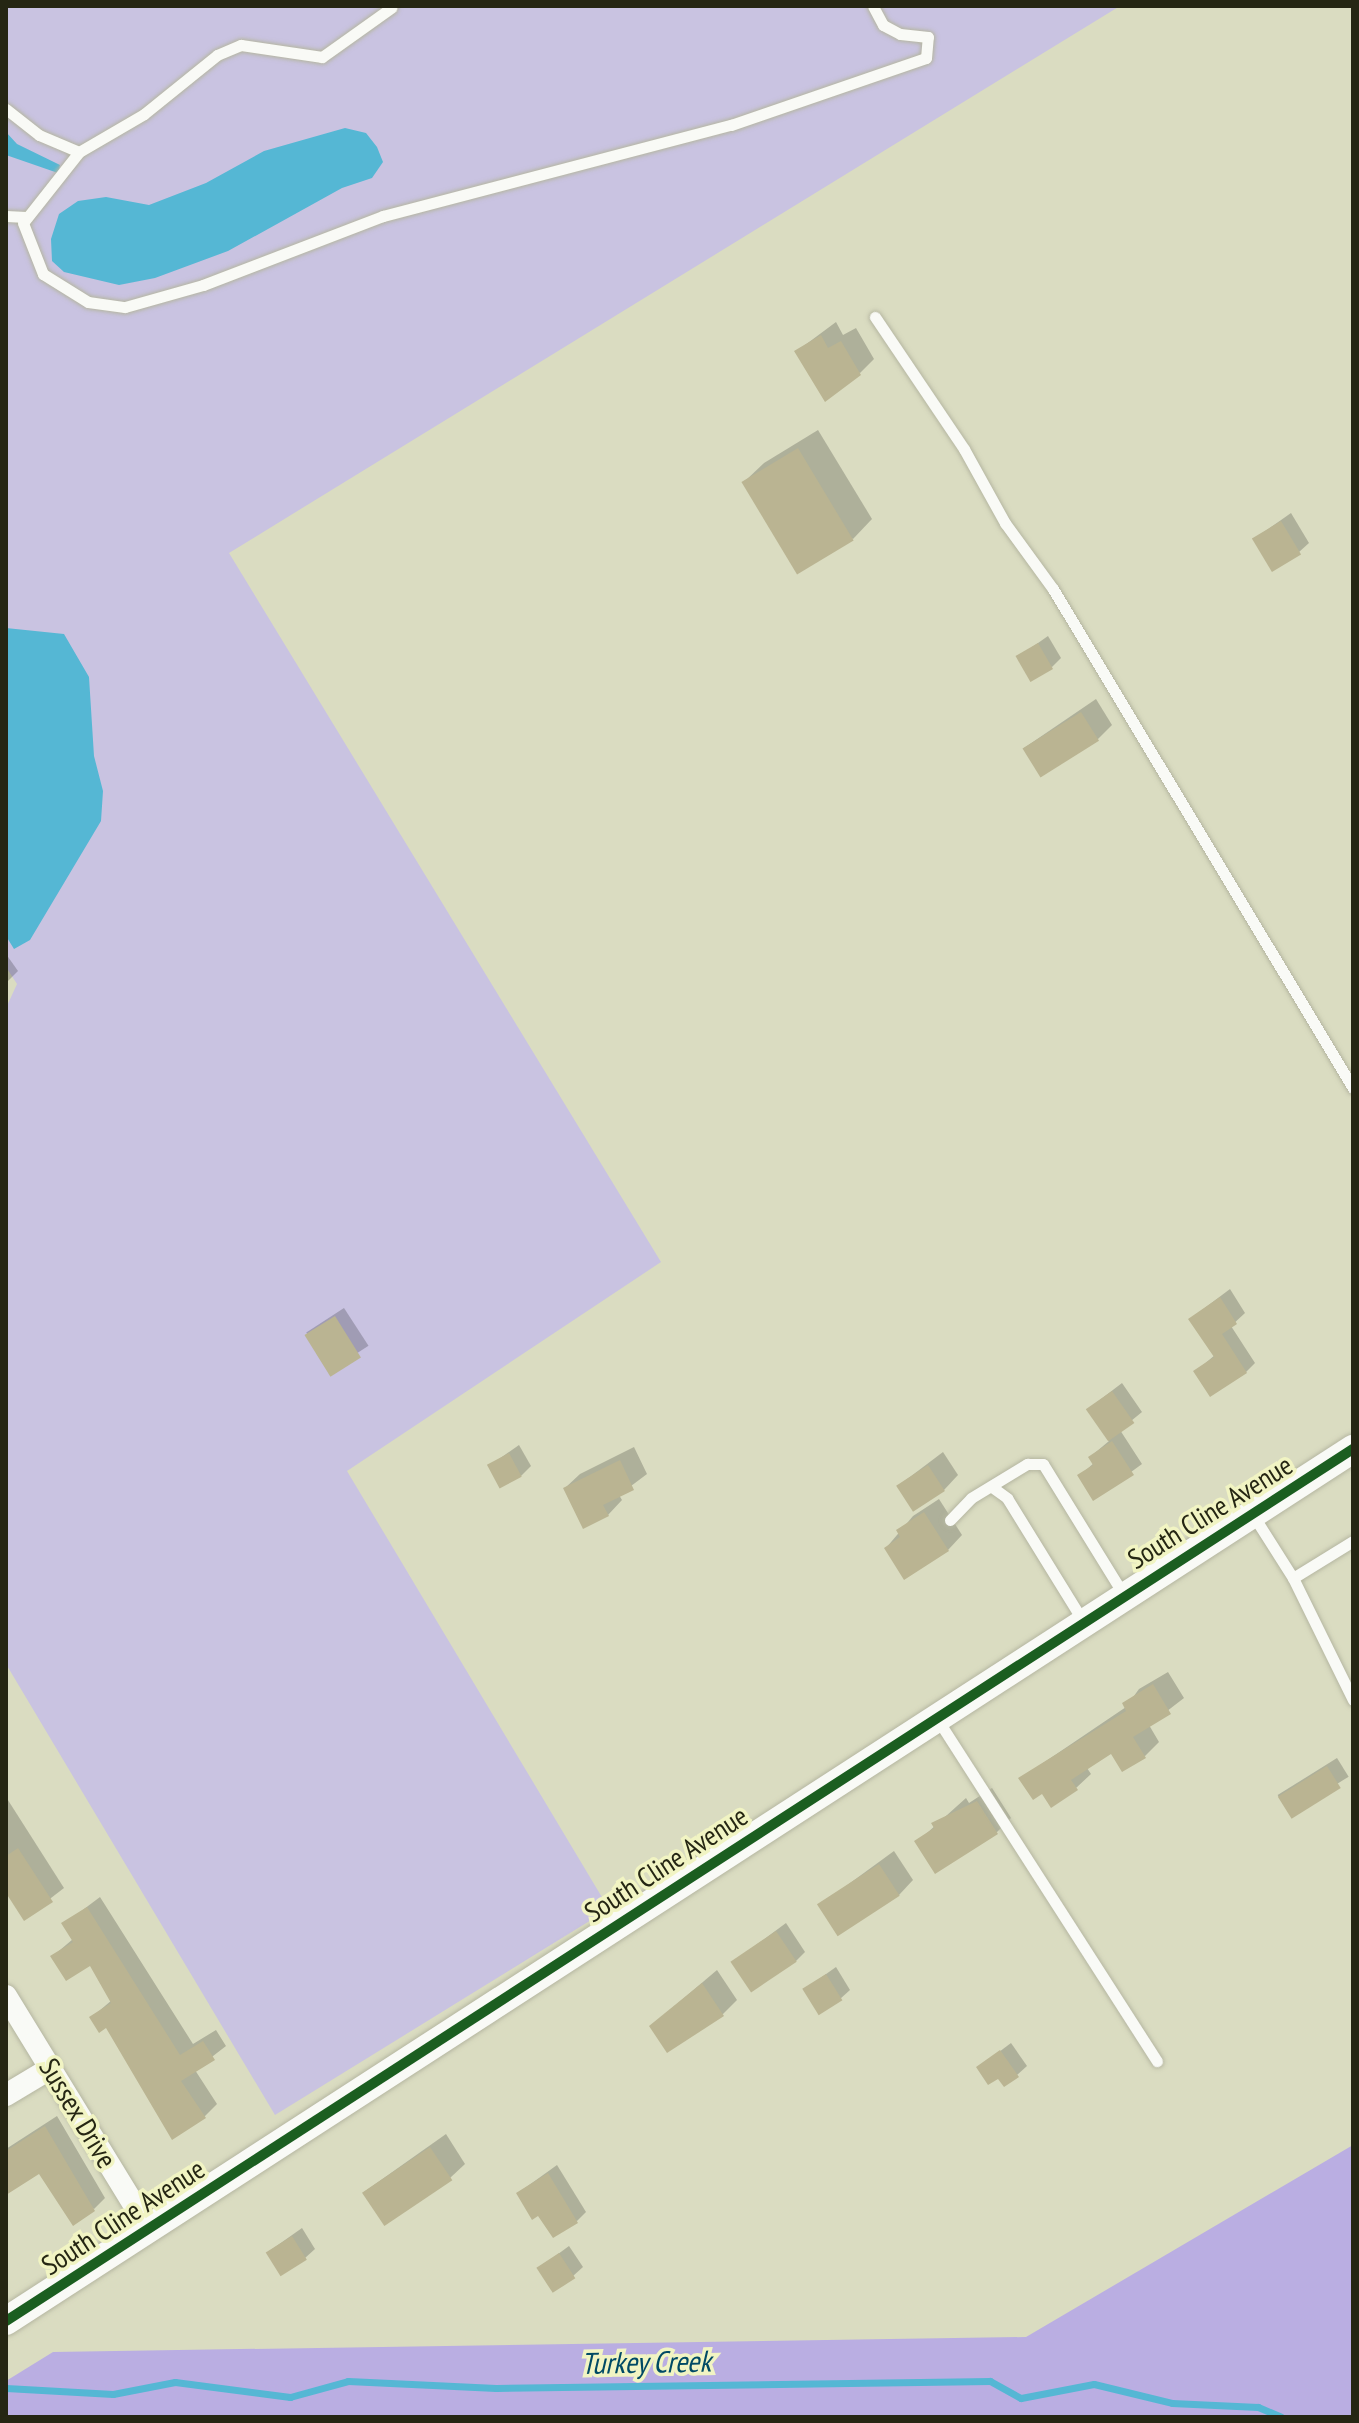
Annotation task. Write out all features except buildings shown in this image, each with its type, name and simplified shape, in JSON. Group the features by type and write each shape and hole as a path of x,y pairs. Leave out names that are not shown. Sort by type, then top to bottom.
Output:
{"street":[{"name":"South Cline Avenue","path":"6,2321 1353,1449"},
{"name":"Sussex Drive","path":"6,1996 149,2229"},
{"path":"6,2095 51,2068"}],"lane":[{"path":"391,8 322,57 241,45 217,55 144,114 79,152 23,223 43,274 88,302 125,307 203,285 383,216 731,125 926,58 928,37 900,34 883,25 873,6"},
{"path":"6,109 39,135 79,152"},
{"path":"6,216 26,217"},
{"path":"875,317 964,449 1005,523 1053,589 1353,1088"},
{"path":"950,1520 958,1506 1027,1464 1043,1464 1124,1595"},
{"path":"992,1487 1007,1498 1083,1622"},
{"path":"1253,1514 1293,1578 1353,1700"},
{"path":"1293,1578 1353,1541"},
{"path":"936,1717 1157,2061"}],"shaded area":[{"path":"6,6 1120,6 229,553 661,1262 347,1471 609,1909 275,2115 6,1664 6,1008 17,984 6,967"},
{"path":"1353,2145 1353,2417 6,2417 6,2381 53,2352 1026,2337"}],"water":[{"path":"345,128 366,133 377,147 383,162 372,178 342,188 228,251 155,278 119,285 64,272 52,261 51,239 59,214 78,201 106,197 149,205 206,183 264,151"},
{"path":"6,132 17,144 60,165 58,173 6,155"},
{"path":"6,628 64,634 89,677 94,756 103,791 101,821 30,940 14,949 6,936"}],"waterway":[{"name":"Turkey Creek","path":"6,2388 113,2394 175,2382 290,2397 348,2381 496,2388 990,2381 1021,2398 1094,2384 1172,2403 1258,2407 1281,2417"}],"cycle path":[{"path":"6,2321 1353,1449"}]}
